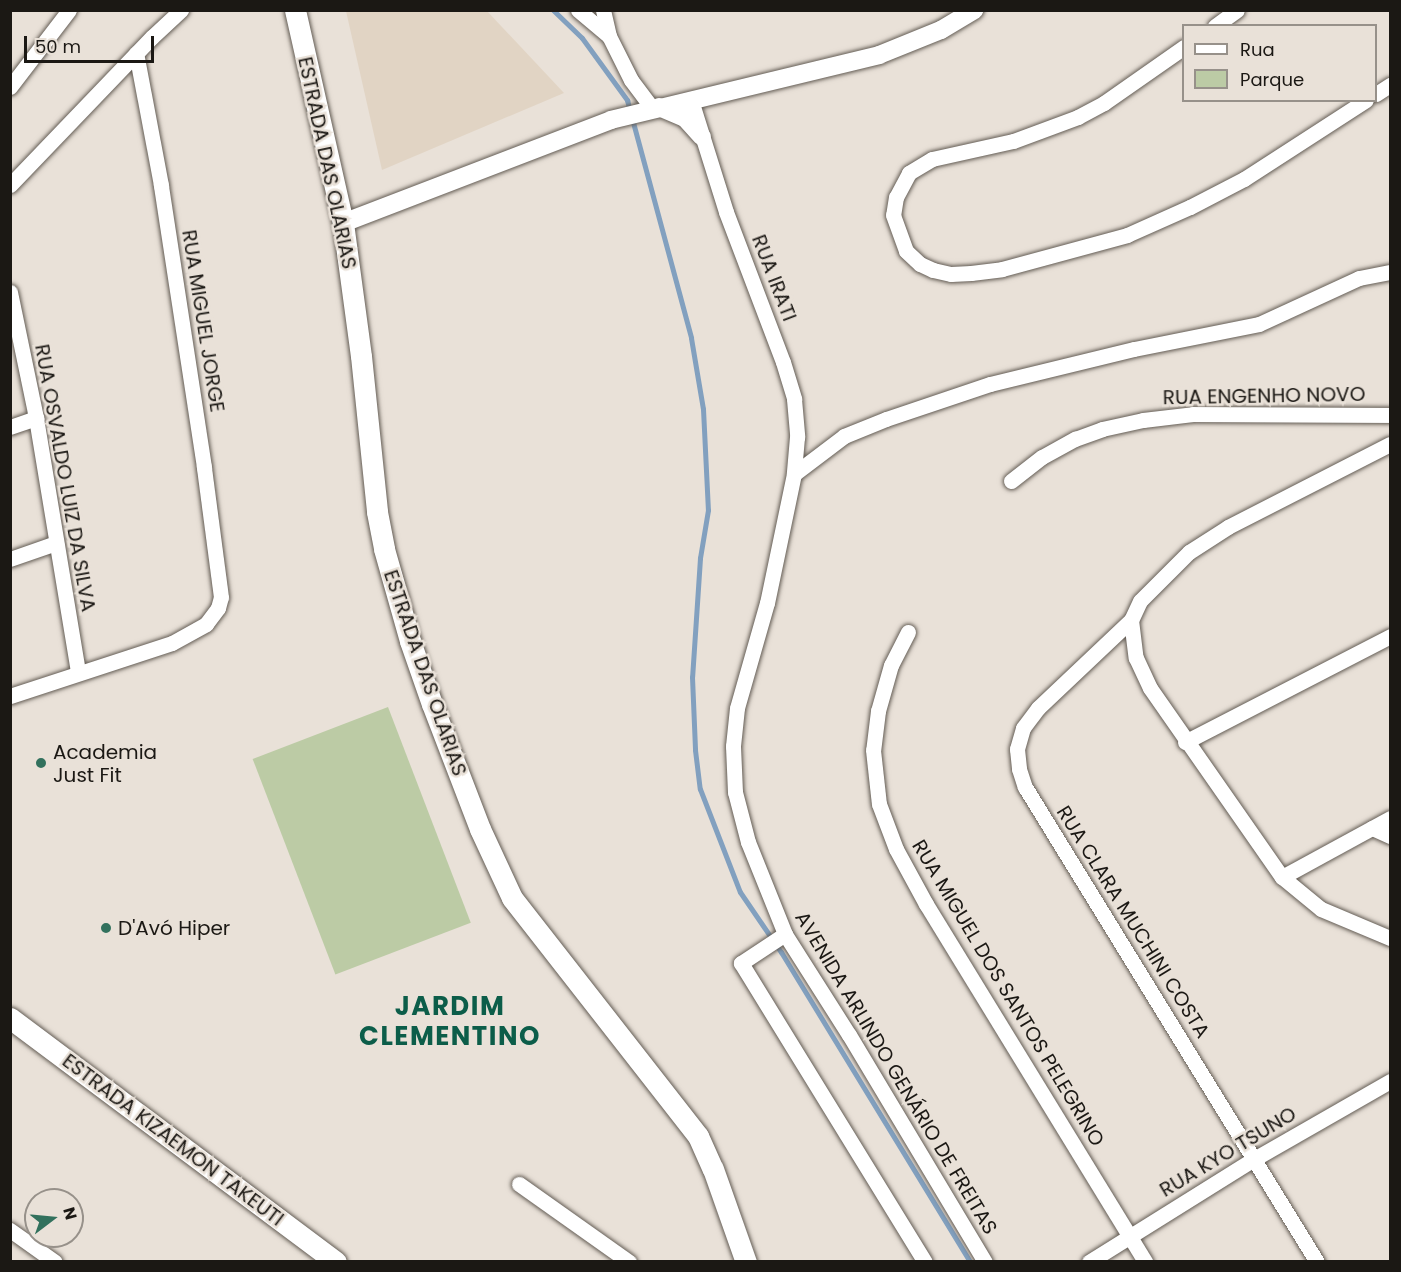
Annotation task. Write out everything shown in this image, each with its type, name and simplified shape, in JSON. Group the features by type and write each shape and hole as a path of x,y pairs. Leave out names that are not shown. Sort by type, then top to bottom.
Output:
{"main road":[{"name":"ESTRADA DAS OLARIAS","path":"295,10 344,223 361,356 377,513 384,549 410,641 497,870 523,914 698,1136 717,1178 746,1262"},
{"name":"ESTRADA KIZAEMON TAKEUTI","path":"10,1018 336,1262"}],"street":[{"path":"10,87 69,10"},
{"path":"10,185 136,53 181,10"},
{"path":"578,10 609,36"},
{"path":"603,10 609,36 634,87 652,108 685,118 702,137"},
{"path":"344,223 610,120 652,108 699,104 879,55 941,30 974,10"},
{"path":"1218,24 1237,10"},
{"path":"1182,49 1104,103 1078,117 1013,141 932,159 909,173 896,197 893,215 906,251 920,264 933,270 951,274 971,273 1002,269 1127,235 1190,207 1244,179 1363,102"},
{"name":"RUA MIGUEL JORGE","path":"78,672 172,643 191,633 213,616 221,597 163,195 136,53"},
{"path":"1377,93 1390,85"},
{"name":"RUA IRATI","path":"699,104 702,137 794,399 797,437 794,474"},
{"path":"794,474 844,436 990,384 1059,366 1259,324 1359,278 1390,272"},
{"name":"RUA OSVALDO LUIZ DA SILVA","path":"10,292 36,418 78,672"},
{"name":"RUA ENGENHO NOVO","path":"1011,481 1042,457 1075,439 1102,429 1143,420 1193,414 1390,415"},
{"path":"10,427 36,418"},
{"name":"RUA CLARA MUCHINI COSTA","path":"1317,1262 1025,787 1019,769 1017,749 1023,728 1038,708 1131,620 1140,601 1189,552 1228,527 1390,444"},
{"name":"AVENIDA ARLINDO GENÁRIO DE FREITAS","path":"794,474 767,603 737,708 733,746 735,792 748,842 781,937 849,1035 985,1262"},
{"path":"10,559 56,543"},
{"path":"1131,620 1136,658 1150,688 1185,742 1282,877 1321,909 1390,939"},
{"name":"RUA MIGUEL DOS SANTOS PELEGRINO","path":"908,632 891,665 878,711 873,750 879,804 896,849 926,904 1145,1262"},
{"path":"1185,742 1390,636"},
{"path":"10,696 78,672"},
{"path":"1282,877 1390,818"},
{"path":"1372,828 1390,836"},
{"path":"781,937 747,959 925,1262"},
{"name":"RUA KYO TSUNO","path":"1089,1262 1254,1159 1390,1082"},
{"path":"519,1184 629,1262"},
{"path":"10,1230 55,1262"}],"shaded area":[{"path":"346,11 487,11 564,93 382,170"}],"green space":[{"path":"388,707 471,923 335,975 253,759"}],"waterway":[{"path":"553,10 582,38 627,100 691,338 703,409 708,510 700,558 692,677 695,750 700,789 740,892 781,952 970,1262"}],"place":[{"name":"Academia Just Fit","path":"41,763"},
{"name":"D'Avó Hiper","path":"106,928"}],"district":[{"name":"JARDIM CLEMENTINO","path":"450,1022"}]}
